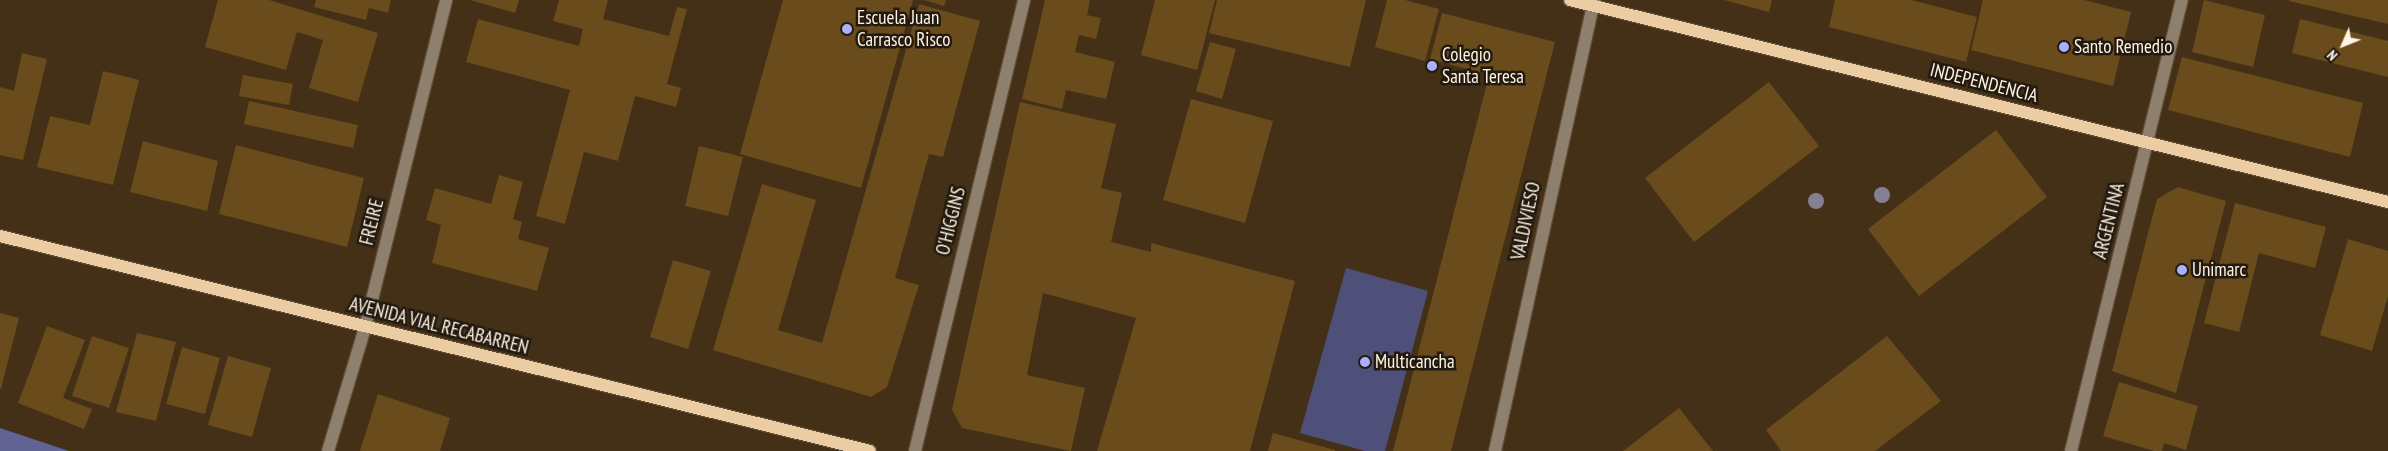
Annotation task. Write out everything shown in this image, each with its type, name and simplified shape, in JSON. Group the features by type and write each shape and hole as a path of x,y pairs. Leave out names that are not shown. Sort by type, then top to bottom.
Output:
{"main road":[{"name":"INDEPENDENCIA","path":"1570,0 1594,3 2388,202"},
{"name":"AVENIDA VIAL RECABARREN","path":"0,236 365,328 870,451"}],"street":[{"name":"FREIRE","path":"328,451 365,328 446,0"},
{"name":"O'HIGGINS","path":"915,451 1024,0"},
{"name":"ARGENTINA","path":"2071,451 2182,0"},
{"name":"VALDIVIESO","path":"1494,451 1594,3"}],"shaded area":[{"name":"Multicancha","path":"1346,268 1428,291 1385,451 1365,451 1300,433"},
{"path":"0,428 69,451 0,451"}],"building":[{"path":"218,0 269,0 378,33 358,102 309,88 323,40 297,32 286,70 205,47"},
{"path":"316,0 391,0 388,13 369,8 366,20 314,7"},
{"path":"470,0 519,0 515,13"},
{"path":"559,0 608,0 603,19 669,36 677,7 687,9 667,84 681,88 676,107 635,96 618,161 584,152 565,224 536,216 570,90 466,62 478,19 579,46 583,29 553,21"},
{"path":"783,0 913,0 861,188 740,154"},
{"path":"924,0 946,0 944,6"},
{"path":"1045,0 1090,0 1087,15 1101,18 1096,39 1079,35 1075,52 1115,62 1106,99 1066,90 1062,109 1022,99"},
{"path":"1155,0 1215,0 1197,70 1141,55"},
{"path":"1217,0 1366,0 1350,67 1209,33"},
{"path":"1387,0 1405,0 1439,9 1425,61 1375,47"},
{"path":"1724,0 1772,0 1769,12"},
{"path":"1835,0 1911,0 1977,17 1966,62 1829,27"},
{"path":"1983,0 2084,0 2131,12 2113,86 1971,50"},
{"path":"2204,0 2265,15 2253,67 2192,52"},
{"path":"2388,0 2388,24 2289,1"},
{"path":"919,4 980,21 943,157 929,154 895,278 919,285 887,387 871,397 713,350 762,184 816,200 778,330 822,343"},
{"path":"1442,13 1555,42 1451,451 1393,451 1489,75 1430,59"},
{"path":"2300,19 2388,41 2388,77 2292,53"},
{"path":"1210,42 1236,49 1222,99 1196,91"},
{"path":"22,53 47,59 23,160 0,155 0,87 14,91"},
{"path":"2182,57 2363,103 2350,157 2168,110"},
{"path":"103,71 139,80 113,185 37,167 50,116 90,125"},
{"path":"243,75 293,84 289,105 239,96"},
{"path":"1769,82 1819,146 1694,242 1645,178"},
{"path":"1191,99 1273,121 1245,223 1163,200"},
{"path":"249,101 358,125 353,148 244,124"},
{"path":"1020,102 1116,124 1101,188 1122,193 1111,242 1151,252 1151,243 1295,281 1250,451 1097,451 1136,318 1043,293 1027,375 1085,388 1071,451 962,428 952,410"},
{"path":"1996,130 2047,197 1919,296 1868,229"},
{"path":"143,141 218,161 207,211 130,192"},
{"path":"236,145 364,178 347,247 219,214"},
{"path":"699,146 743,157 728,216 685,206"},
{"path":"499,175 523,182 513,219 522,222 518,239 549,248 537,291 432,263 441,225 426,220 435,188 491,204"},
{"path":"2178,187 2226,201 2176,393 2112,371 2157,199"},
{"path":"2235,203 2326,227 2315,268 2259,253 2239,332 2204,323"},
{"path":"2348,239 2388,251 2388,296 2372,351 2320,335"},
{"path":"673,260 711,271 688,349 650,337"},
{"path":"0,313 19,318 1,389 0,389"},
{"path":"47,326 85,340 63,398 92,409 84,429 18,403"},
{"path":"137,333 176,342 156,421 116,412"},
{"path":"92,336 129,348 109,408 72,396"},
{"path":"1887,336 1941,401 1875,451 1781,451 1766,430"},
{"path":"182,347 220,358 205,414 166,404"},
{"path":"228,356 271,368 252,437 208,425"},
{"path":"2119,382 2198,406 2186,450 2164,443 2162,451 2154,451 2103,436"},
{"path":"378,394 450,418 440,451 360,451"},
{"path":"1679,408 1713,451 1623,451"},
{"path":"1273,433 1335,450 1335,451 1268,451"}],"place":[{"name":"Escuela Juan Carrasco Risco","path":"847,29"},
{"name":"Santo Remedio","path":"2064,47"},
{"name":"Colegio Santa Teresa","path":"1432,66"},
{"name":"Unimarc","path":"2182,270"},
{"name":"Multicancha","path":"1365,362"}]}
